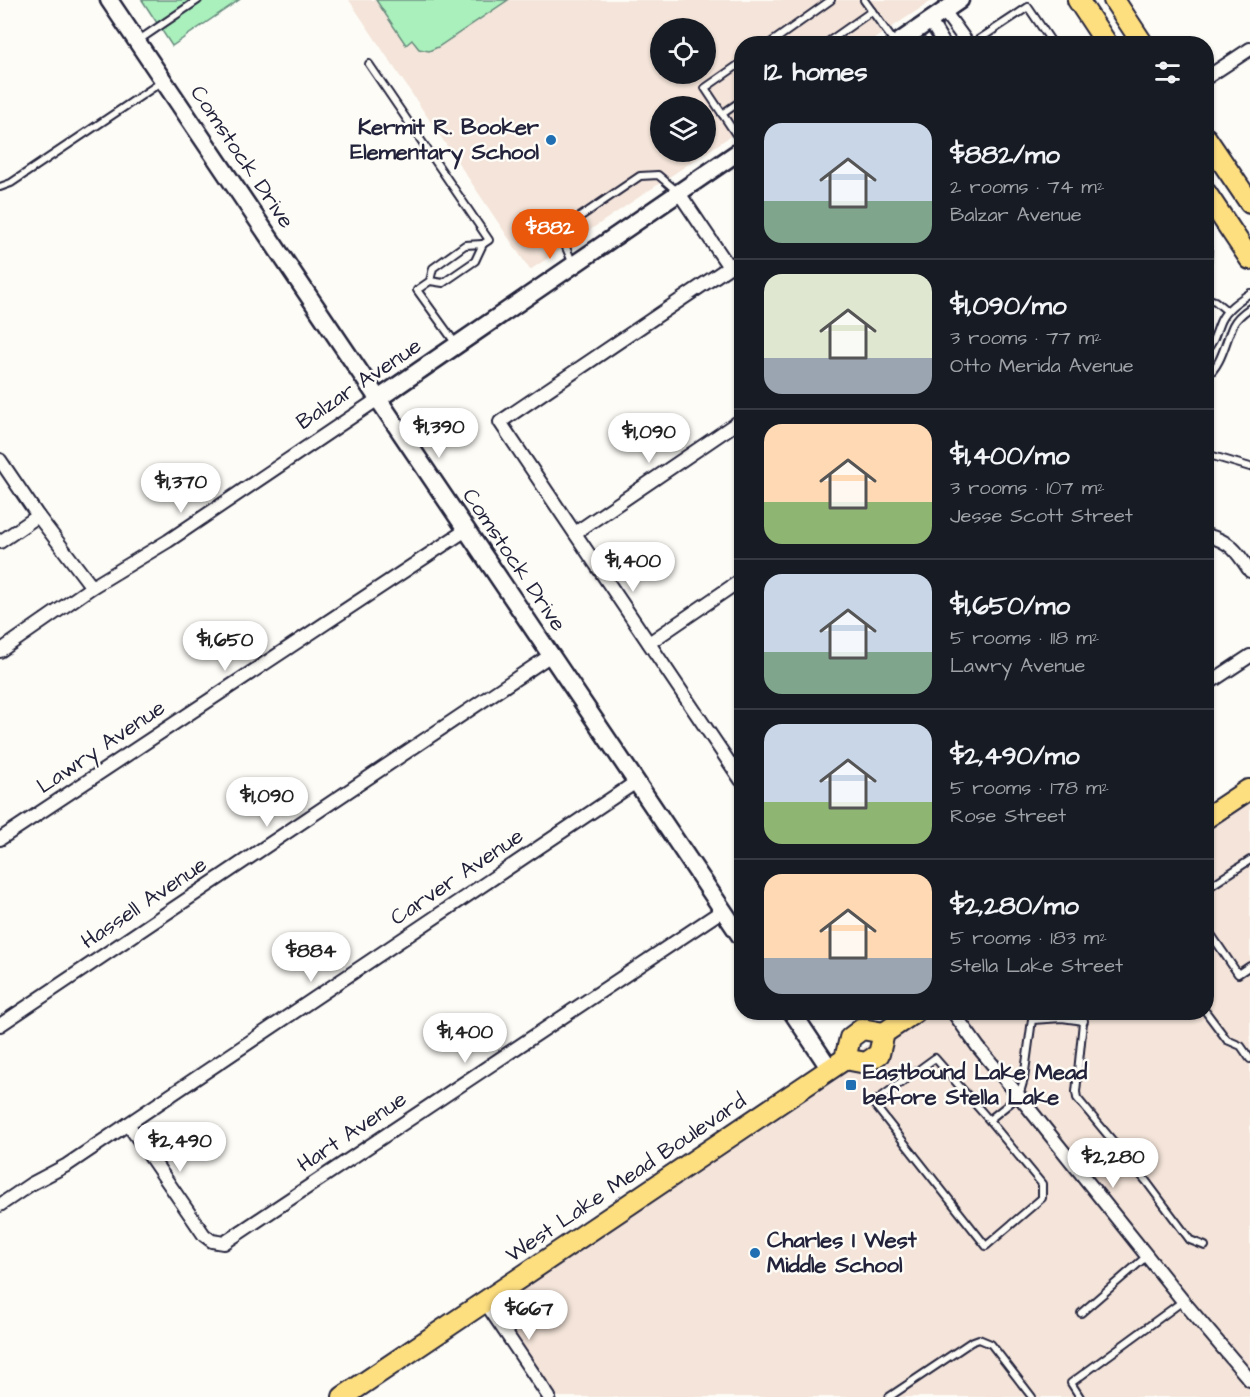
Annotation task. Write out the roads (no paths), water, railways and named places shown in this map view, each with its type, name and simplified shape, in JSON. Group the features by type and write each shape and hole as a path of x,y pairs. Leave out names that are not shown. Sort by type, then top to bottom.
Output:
{"main road":[{"path":"1078,0 1102,36"},
{"path":"1113,0 1138,36"},
{"path":"1214,150 1250,203"},
{"path":"1214,205 1250,259"},
{"path":"1214,813 1249,789"},
{"path":"884,1033 862,1029 850,1038 838,1064 866,1063 879,1054 884,1033 903,1020"},
{"name":"West Lake Mead Boulevard","path":"343,1397 838,1064"}],"street":[{"name":"Comstock Drive","path":"108,0 734,926"},
{"path":"908,36 960,0"},
{"path":"944,11 964,36"},
{"path":"930,21 939,36"},
{"path":"1214,73 1250,49"},
{"name":"Balzar Avenue","path":"0,651 92,587 168,540 378,399 734,155"},
{"path":"679,193 729,267"},
{"path":"734,264 500,422 734,770"},
{"path":"575,533 734,425"},
{"path":"0,460 38,516 92,587"},
{"path":"0,542 38,516"},
{"name":"Lawry Avenue","path":"0,839 466,530"},
{"path":"1214,537 1236,550 1250,571"},
{"path":"649,643 734,585"},
{"name":"Hassell Avenue","path":"0,1025 551,655"},
{"path":"1214,680 1250,656"},
{"name":"Carver Avenue","path":"0,1205 128,1124 636,782"},
{"name":"Hart Avenue","path":"128,1124 204,1235 213,1241 224,1242 723,910"},
{"path":"799,1020 838,1064"},
{"path":"959,1020 978,1047 1250,1380"},
{"path":"485,1302 549,1397"}],"lane":[{"path":"137,42 198,0"},
{"path":"780,36 831,0"},
{"path":"864,0 890,36"},
{"path":"983,36 1028,7 1048,36"},
{"path":"836,36 872,11"},
{"path":"369,64 489,240 483,244 465,245 433,268 430,281 417,290 457,345"},
{"path":"734,68 705,88 734,132"},
{"path":"0,187 11,183 163,81"},
{"path":"722,114 734,106"},
{"path":"573,265 562,238 565,227 640,176 658,175 679,193"},
{"path":"430,281 443,283 475,261 483,244"},
{"path":"1214,339 1227,311 1250,293"},
{"path":"1214,301 1227,311"},
{"path":"1214,368 1234,323 1250,308"},
{"path":"1214,456 1250,467"},
{"path":"1214,885 1250,860"},
{"path":"1214,939 1238,974 1250,966"},
{"path":"989,1120 1019,1096 1024,1079 1032,1020"},
{"path":"1077,1020 1084,1021 1077,1098 1146,1181 1190,1240 1205,1246"},
{"path":"1212,1020 1227,1040 1241,1046 1250,1059"},
{"path":"935,1058 989,1120 1042,1185 1042,1198 986,1246 873,1103 935,1058"},
{"path":"1081,1313 1148,1256"},
{"path":"1080,1397 1071,1383 1183,1300"},
{"path":"889,1397 970,1342 979,1339 991,1344 1032,1397"}],"place":[{"name":"Kermit R. Booker Elementary School","path":"551,140"},
{"name":"Eastbound Lake Mead before Stella Lake","path":"851,1085"},
{"name":"Charles I West Middle School","path":"755,1253"}]}
